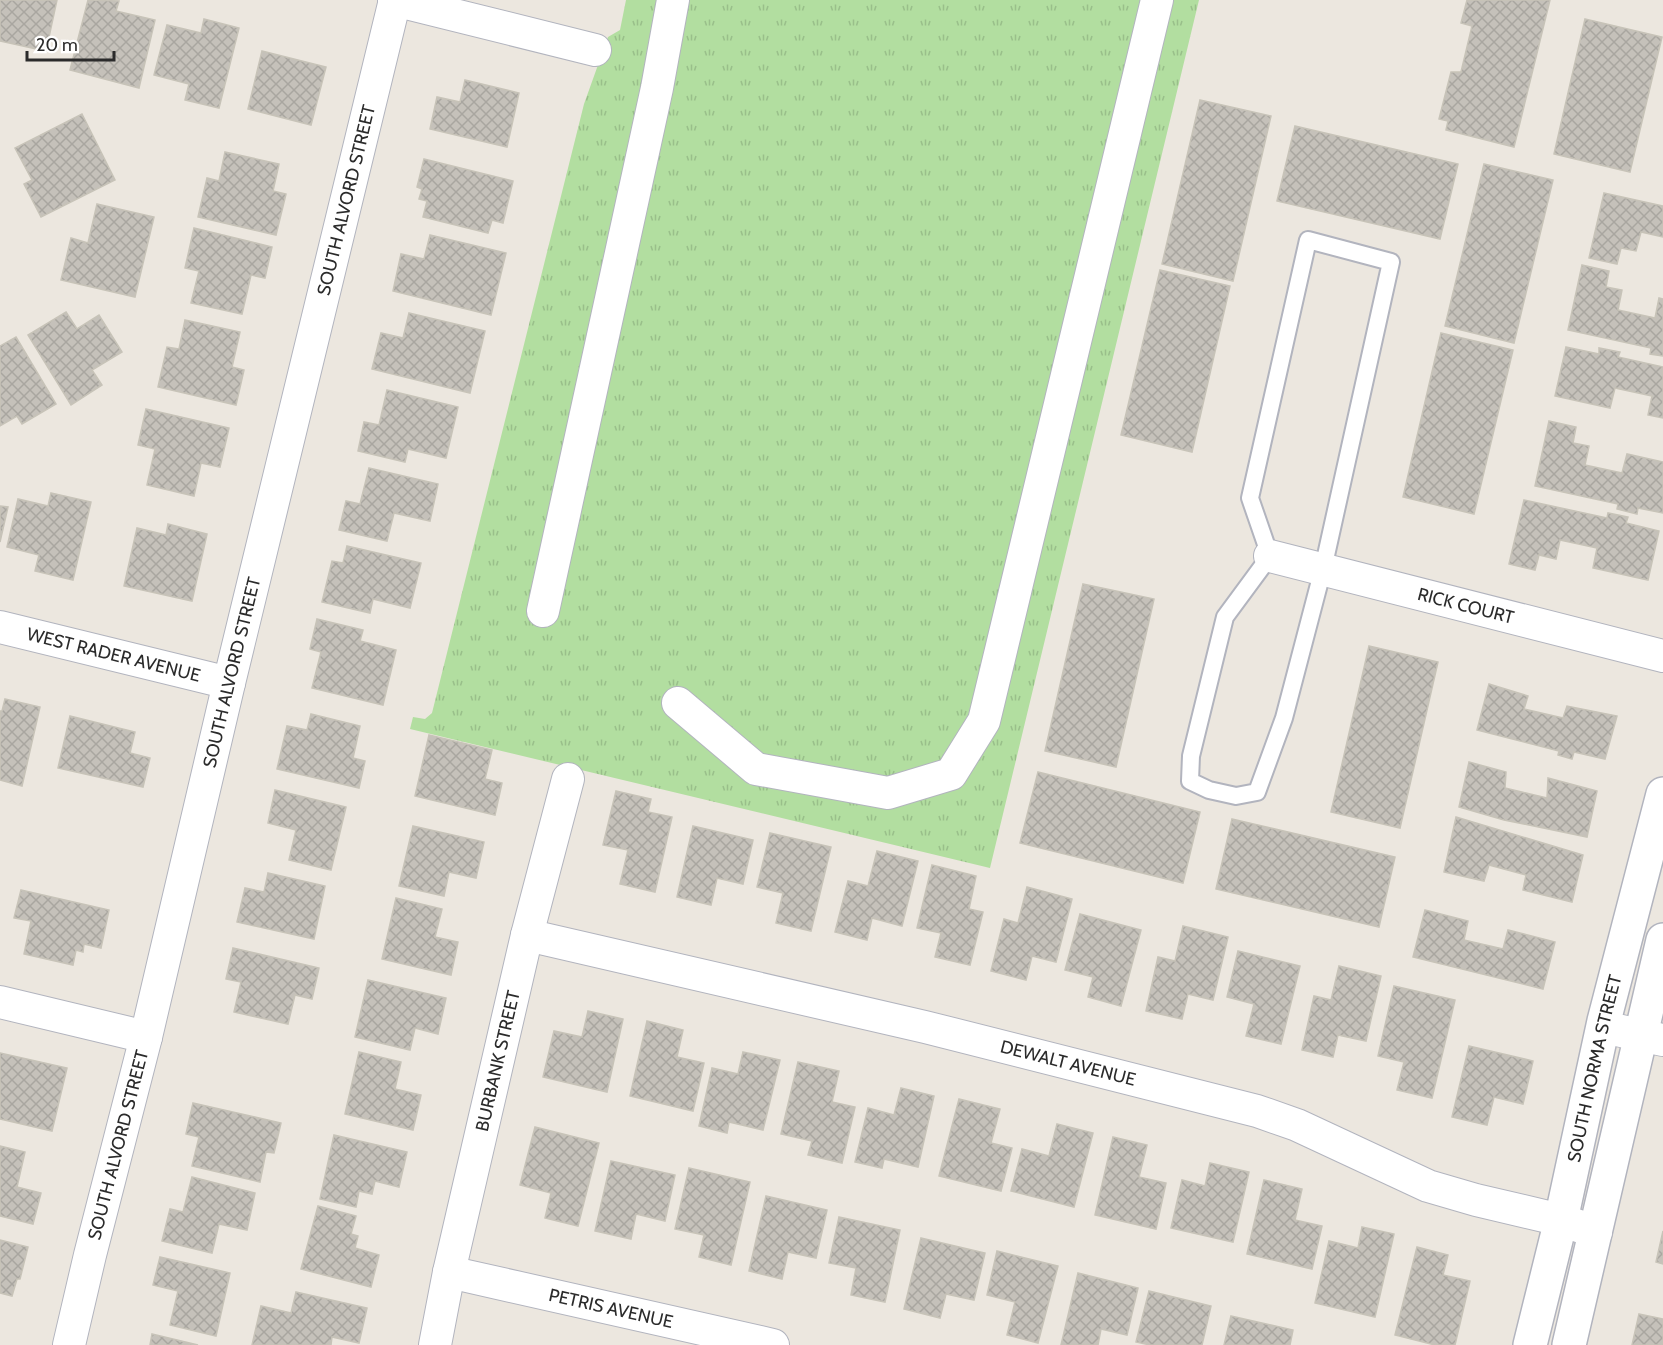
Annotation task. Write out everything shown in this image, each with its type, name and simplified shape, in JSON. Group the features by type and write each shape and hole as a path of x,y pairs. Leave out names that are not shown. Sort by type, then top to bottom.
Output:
{"street":[{"path":"395,0 595,50"},
{"name":"SOUTH ALVORD STREET","path":"69,1345 146,1037 229,682 395,0"},
{"path":"543,612 657,88 673,0"},
{"path":"678,703 756,769 888,793 951,774 984,721 1157,0"},
{"name":"RICK COURT","path":"1270,556 1663,656"},
{"name":"WEST RADER AVENUE","path":"0,627 229,682"},
{"name":"BURBANK STREET","path":"435,1345 449,1272 527,935 568,779"},
{"name":"SOUTH NORMA STREET","path":"1530,1345 1561,1220 1603,1027 1663,795"},
{"name":"DEWALT AVENUE","path":"527,935 925,1027 1257,1111 1297,1125 1428,1186 1561,1220 1596,1232"},
{"name":"SOUTH NORMA STREET","path":"1569,1345 1596,1232 1652,1037 1663,940"},
{"path":"0,1002 146,1037"},
{"path":"1603,1027 1652,1037"},
{"name":"PETRIS AVENUE","path":"449,1272 753,1342"}],"lane":[{"path":"1308,240 1391,262 1323,570 1284,718 1257,792 1236,796 1209,790 1190,781 1191,756 1225,617 1270,556 1250,498 1308,240"}],"green space":[{"path":"626,0 1199,0 990,868 410,729 413,717 425,719 432,713 584,104 608,37 620,30"}],"building":[{"path":"0,0 57,0 46,51 0,41"},
{"path":"88,0 119,1 116,11 155,20 139,88 70,70"},
{"path":"1467,0 1550,0 1514,147 1446,130 1448,121 1439,119 1451,72 1461,72 1472,26 1461,23"},
{"path":"204,19 239,28 219,108 185,100 189,84 154,75 167,25 201,33"},
{"path":"1585,19 1662,37 1630,172 1554,154"},
{"path":"262,51 326,67 311,125 248,109"},
{"path":"465,80 519,93 507,147 430,129 437,97 460,102"},
{"path":"1200,100 1271,116 1233,281 1162,264"},
{"path":"82,114 115,180 41,217 24,184 32,180 15,148"},
{"path":"1295,126 1458,164 1440,239 1277,201"},
{"path":"225,152 279,164 273,191 286,194 276,235 198,217 207,178 219,181"},
{"path":"424,159 513,181 503,223 492,220 488,233 423,217 427,201 419,199 422,189 417,187"},
{"path":"1484,164 1553,180 1514,343 1445,326"},
{"path":"1604,193 1663,206 1663,237 1641,232 1636,251 1621,248 1617,264 1589,258"},
{"path":"97,204 154,217 135,297 61,280 71,238 88,243"},
{"path":"194,228 272,247 265,278 251,275 242,314 191,303 199,271 185,268"},
{"path":"430,235 506,253 491,315 393,291 401,254 424,259"},
{"path":"1582,265 1609,271 1606,287 1622,290 1618,310 1655,318 1659,298 1663,299 1663,356 1650,354 1651,348 1568,330"},
{"path":"1160,270 1230,286 1192,452 1121,435"},
{"path":"66,312 77,329 99,315 122,352 92,370 102,385 71,405 28,335"},
{"path":"409,313 485,331 470,393 372,369 381,333 403,338"},
{"path":"185,320 240,332 232,367 244,370 236,405 158,387 167,347 179,349"},
{"path":"1441,333 1513,350 1474,514 1403,497"},
{"path":"16,337 56,404 22,424 17,416 0,426 0,346"},
{"path":"1566,347 1599,354 1599,348 1620,352 1618,357 1663,367 1663,418 1648,415 1652,396 1615,388 1610,408 1555,396"},
{"path":"387,390 458,407 446,458 408,449 405,462 358,451 364,422 379,425"},
{"path":"146,409 229,428 220,467 201,463 194,496 147,485 155,449 138,445"},
{"path":"1549,421 1576,427 1573,443 1589,446 1585,465 1622,473 1627,454 1663,462 1663,513 1638,508 1637,514 1617,509 1618,504 1535,486"},
{"path":"369,468 438,484 430,521 394,513 387,541 339,530 346,501 360,504"},
{"path":"51,493 91,502 73,580 35,571 39,555 7,547 18,499 48,506"},
{"path":"1524,500 1607,518 1608,513 1628,517 1626,523 1659,531 1648,580 1593,568 1597,548 1560,540 1556,559 1539,555 1535,570 1509,564"},
{"path":"0,506 8,507 0,542"},
{"path":"168,524 207,534 192,601 124,586 137,528 166,535"},
{"path":"347,546 421,563 410,608 373,599 370,613 322,602 332,561 343,563"},
{"path":"1083,584 1154,599 1116,767 1045,751"},
{"path":"317,619 363,630 360,641 396,650 383,705 312,688 321,652 310,649"},
{"path":"1369,646 1438,662 1400,828 1331,812"},
{"path":"1489,684 1528,696 1524,709 1563,718 1567,706 1617,716 1605,759 1574,752 1572,759 1558,755 1559,751 1477,730"},
{"path":"5,699 40,707 22,786 0,780 0,711 2,711"},
{"path":"311,714 360,726 353,758 365,761 359,788 277,769 287,726 307,730"},
{"path":"70,716 135,732 130,753 150,758 143,787 58,768"},
{"path":"429,735 492,750 485,779 502,783 495,815 415,796"},
{"path":"1469,762 1506,772 1505,788 1547,798 1548,778 1597,791 1587,837 1504,820 1459,807"},
{"path":"1038,772 1200,812 1183,883 1020,843"},
{"path":"275,790 346,807 331,870 289,860 296,830 268,823"},
{"path":"616,791 651,799 648,812 672,817 655,892 620,884 628,850 603,845"},
{"path":"1456,817 1583,855 1572,902 1523,890 1526,875 1489,865 1484,881 1444,872"},
{"path":"1232,819 1395,857 1379,927 1216,889"},
{"path":"413,826 484,842 476,878 449,872 444,896 399,886"},
{"path":"693,826 753,840 743,884 717,878 711,905 677,897"},
{"path":"770,833 831,847 811,931 776,923 783,893 757,887"},
{"path":"877,851 918,861 902,926 872,918 867,940 835,932 848,881 868,886"},
{"path":"932,865 976,876 969,909 983,912 970,965 935,957 941,933 917,928"},
{"path":"268,873 325,886 314,939 237,922 245,888 264,892"},
{"path":"1027,887 1072,899 1056,962 1032,956 1026,980 991,971 1004,919 1018,923"},
{"path":"21,890 109,910 101,948 84,944 83,952 76,950 73,965 24,954 31,921 14,918"},
{"path":"396,898 442,909 435,937 458,942 451,975 382,959"},
{"path":"1425,910 1468,921 1464,940 1503,949 1508,930 1555,942 1543,989 1413,957"},
{"path":"1080,914 1141,930 1121,1006 1088,997 1093,977 1065,970"},
{"path":"1183,926 1228,937 1213,1000 1188,994 1182,1019 1146,1011 1158,957 1175,961"},
{"path":"233,948 319,968 312,999 295,995 288,1024 234,1012 241,982 226,979"},
{"path":"1238,951 1300,966 1281,1044 1246,1036 1254,1004 1227,997"},
{"path":"1339,966 1381,976 1366,1041 1338,1035 1333,1057 1302,1050 1314,996 1331,1000"},
{"path":"368,980 446,998 438,1034 415,1028 410,1050 355,1037"},
{"path":"1394,986 1455,1000 1432,1098 1397,1090 1404,1062 1378,1056"},
{"path":"588,1011 623,1019 607,1092 543,1077 554,1031 582,1037"},
{"path":"647,1021 683,1030 677,1057 704,1063 693,1111 630,1096"},
{"path":"1469,1046 1533,1061 1523,1104 1494,1097 1487,1125 1452,1117"},
{"path":"359,1052 401,1062 395,1089 421,1095 413,1130 345,1114"},
{"path":"743,1052 780,1060 763,1130 729,1122 727,1133 699,1126 712,1068 738,1074"},
{"path":"0,1053 67,1068 52,1131 0,1119"},
{"path":"798,1062 839,1071 832,1102 855,1107 842,1163 808,1155 812,1141 781,1134"},
{"path":"901,1088 934,1096 918,1167 884,1159 882,1168 855,1162 868,1108 894,1115"},
{"path":"959,1099 1000,1109 991,1143 1012,1148 1001,1191 939,1176"},
{"path":"193,1103 281,1123 274,1153 266,1152 260,1182 192,1166 199,1137 186,1134"},
{"path":"1057,1124 1093,1133 1074,1207 1011,1191 1022,1149 1049,1156"},
{"path":"535,1127 599,1143 578,1226 545,1218 551,1193 520,1185"},
{"path":"334,1135 407,1152 399,1187 375,1181 372,1194 359,1191 356,1207 320,1199"},
{"path":"1113,1137 1147,1145 1139,1177 1166,1183 1156,1229 1095,1215"},
{"path":"0,1146 25,1152 17,1187 41,1193 33,1224 0,1216"},
{"path":"611,1161 675,1175 665,1221 636,1214 631,1239 595,1231"},
{"path":"1210,1163 1249,1172 1233,1242 1171,1228 1182,1180 1205,1186"},
{"path":"689,1168 750,1182 731,1265 699,1257 704,1235 675,1229"},
{"path":"192,1177 255,1193 247,1230 219,1224 212,1253 162,1241 170,1209 183,1212"},
{"path":"1264,1180 1302,1189 1295,1220 1322,1226 1312,1269 1247,1254"},
{"path":"766,1196 827,1210 816,1258 788,1252 782,1279 749,1271"},
{"path":"318,1206 356,1216 351,1234 358,1236 355,1248 379,1255 371,1287 301,1269"},
{"path":"839,1217 900,1230 885,1302 851,1295 856,1268 829,1263"},
{"path":"1362,1227 1394,1234 1375,1317 1315,1303 1329,1241 1358,1248"},
{"path":"1663,1231 1663,1264 1656,1262"},
{"path":"921,1238 985,1253 974,1300 946,1294 940,1318 904,1309"},
{"path":"0,1240 28,1247 20,1279 17,1279 12,1296 0,1293"},
{"path":"1417,1247 1448,1255 1443,1275 1470,1281 1455,1345 1435,1345 1395,1335"},
{"path":"997,1251 1058,1266 1038,1343 1007,1335 1015,1302 987,1295"},
{"path":"160,1257 230,1273 216,1336 170,1325 178,1291 153,1285"},
{"path":"1078,1273 1138,1288 1127,1335 1101,1329 1098,1345 1061,1345"},
{"path":"1149,1291 1211,1306 1202,1345 1150,1345 1136,1342"},
{"path":"296,1292 367,1308 359,1343 332,1337 331,1345 252,1345 261,1306 291,1313"},
{"path":"1639,1314 1663,1319 1663,1345 1632,1345"},
{"path":"1231,1316 1293,1330 1290,1345 1224,1345"},
{"path":"152,1334 198,1345 150,1345"}]}
